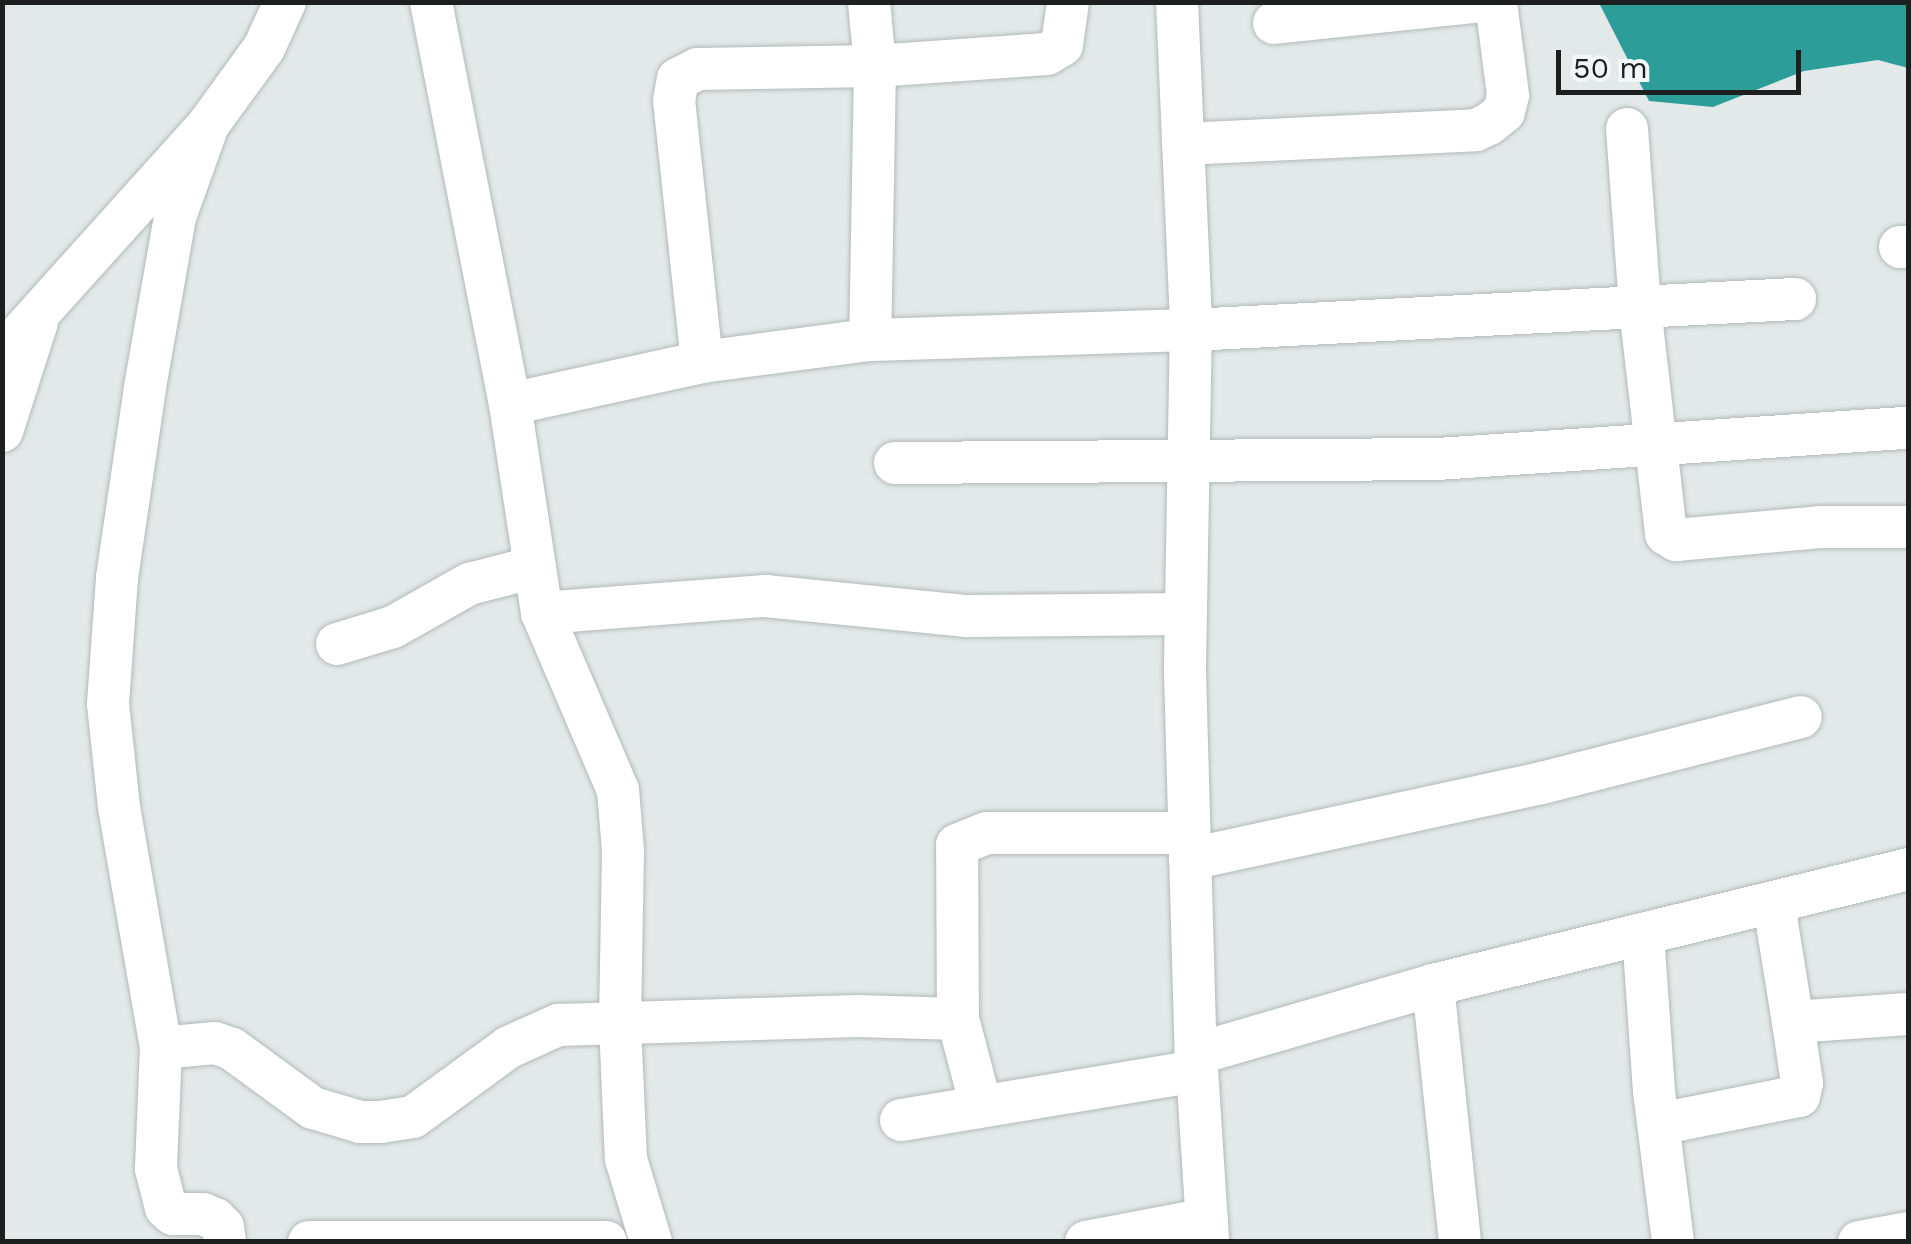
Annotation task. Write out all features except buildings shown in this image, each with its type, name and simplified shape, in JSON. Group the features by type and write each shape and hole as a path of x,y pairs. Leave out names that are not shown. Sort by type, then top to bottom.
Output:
{"street":[{"path":"2,354 208,125 264,48 286,2"},
{"path":"431,2 510,404 542,613 618,790 625,932 620,1024 626,1160 651,1242"},
{"path":"869,2 875,66 870,340"},
{"path":"702,362 674,101 678,80 698,69 875,66 1052,52 1062,44 1068,2"},
{"path":"1086,1242 1207,1230 1196,1063 1190,846 1186,614 1191,330 1177,2"},
{"path":"1274,23 1473,2"},
{"path":"1183,144 1458,131 1489,124 1504,112 1508,95 1496,2"},
{"path":"208,125 175,217 155,331 116,578 108,704 119,807 162,1048 156,1168 166,1208 173,1214 203,1214 215,1219 222,1228 224,1242"},
{"path":"1628,130 1640,308 1664,529 1669,538 1908,527"},
{"path":"510,404 702,362 870,340 1191,330 1795,299"},
{"path":"2,431 40,312"},
{"path":"895,463 1436,459 1908,428"},
{"path":"337,644 393,627 469,584 535,567"},
{"path":"542,613 766,596 968,616 1186,614"},
{"path":"981,1106 958,1018 956,851 964,840 987,833 1190,846 1542,783 1801,717"},
{"path":"901,1120 1196,1063 1434,985 1908,869"},
{"path":"1659,1124 1799,1096 1802,1083 1774,904"},
{"path":"1644,934 1673,1242"},
{"path":"1434,985 1460,1242"},
{"path":"1793,1022 1908,1014"},
{"path":"162,1048 200,1043 232,1048 313,1108 360,1122 381,1122 413,1116 533,1034 558,1025 858,1016 958,1018"},
{"path":"1859,1242 1908,1233"},
{"path":"310,1242 606,1242"}],"water":[{"path":"1599,3 1908,3 1908,68 1878,60 1804,71 1713,107 1649,101"}]}
